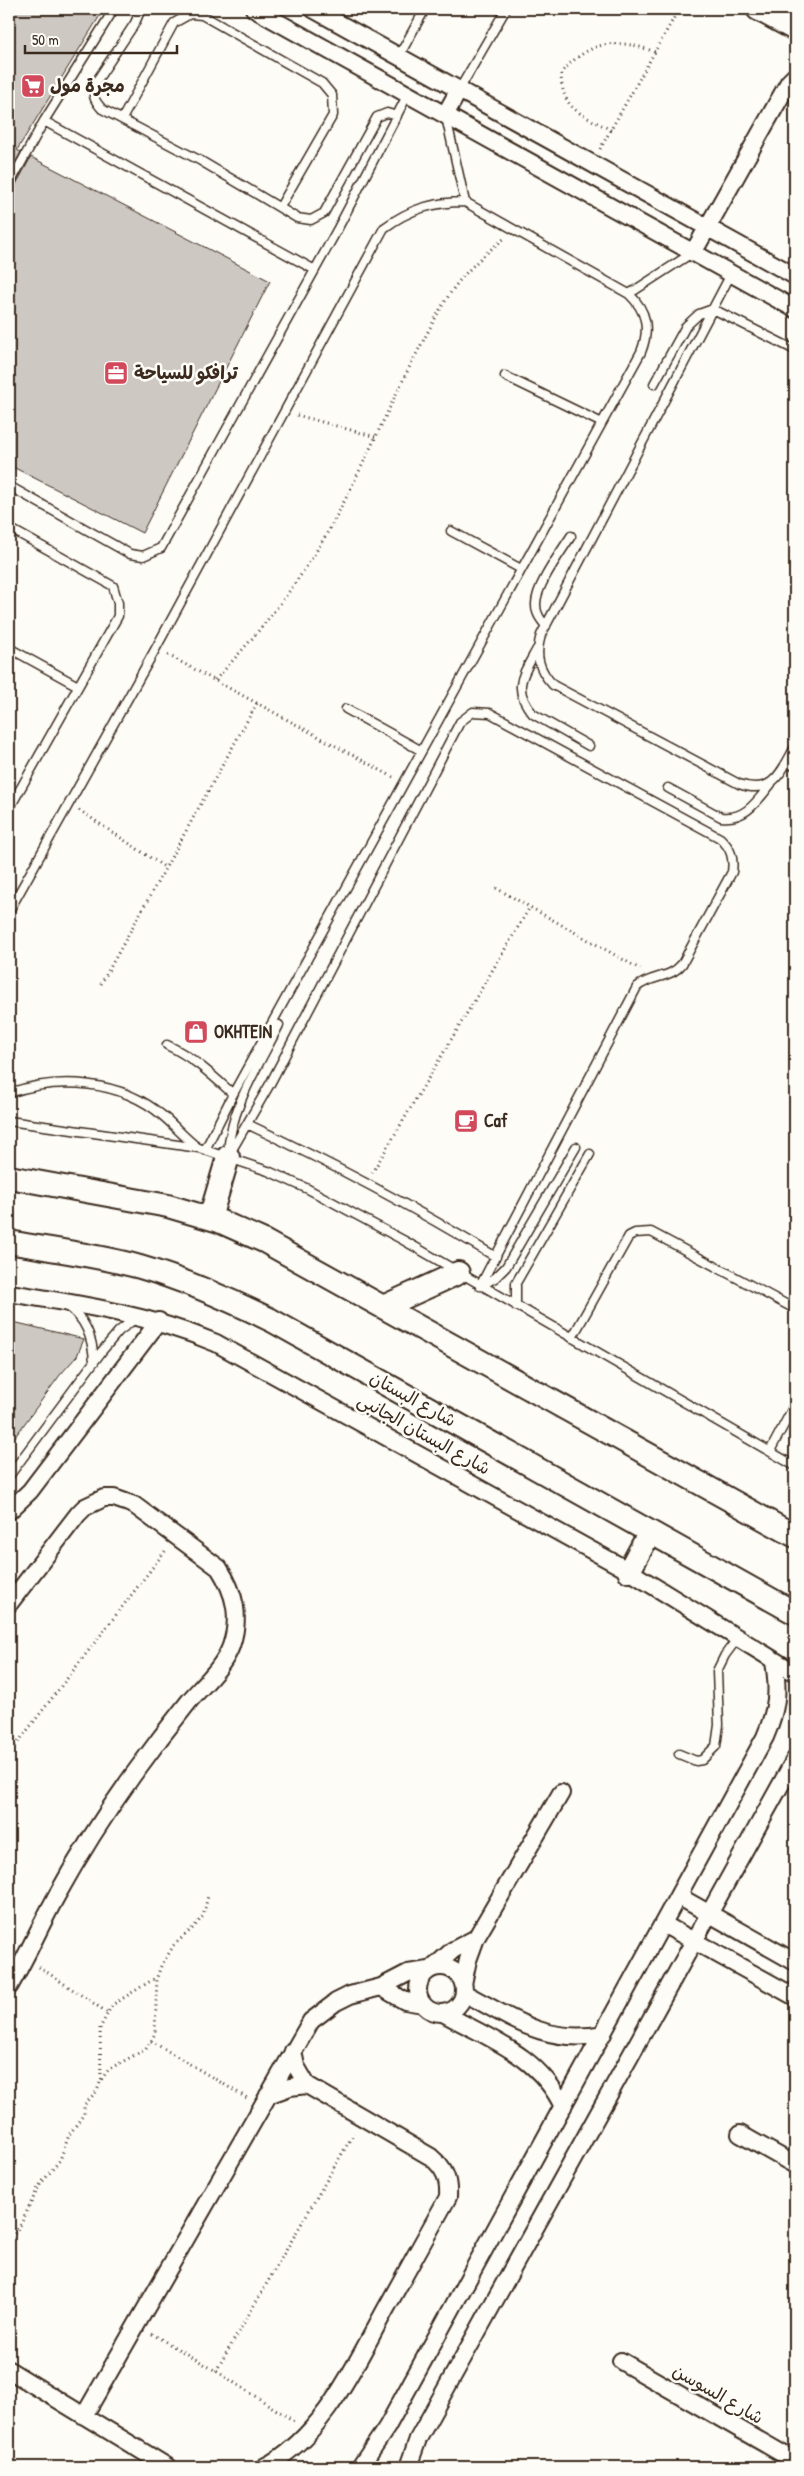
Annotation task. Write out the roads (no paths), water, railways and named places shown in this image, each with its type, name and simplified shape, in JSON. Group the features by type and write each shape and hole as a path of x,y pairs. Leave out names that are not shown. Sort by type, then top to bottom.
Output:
{"street":[{"path":"254,9 795,309"},
{"path":"313,9 795,276"},
{"path":"758,9 795,29"},
{"path":"386,81 399,56"},
{"path":"693,252 795,76"},
{"path":"445,115 460,90"},
{"path":"731,274 747,250"},
{"path":"210,1218 228,1157"},
{"path":"9,1177 159,1204 210,1218 264,1241 795,1536"},
{"name":"شارع البستان","path":"9,1242 140,1267 206,1290 231,1301 271,1320 795,1613"},
{"path":"383,1307 458,1273"},
{"name":"شارع البستان الجانبى","path":"9,1293 159,1321 188,1331 244,1356 629,1571 774,1662 795,1673"},
{"path":"9,1511 30,1490 159,1321"},
{"path":"9,1604 78,1514 94,1502 104,1498 125,1500 219,1568 228,1582 234,1598 237,1615 230,1649 221,1664 176,1718 98,1826 57,1894 9,1987"},
{"path":"629,1571 650,1532"},
{"path":"360,2467 387,2427 765,1737 775,1713 778,1687 774,1662"},
{"path":"410,2467 418,2439 795,1759"},
{"path":"443,2013 457,2006 464,1989 468,1960 476,1938 561,1793"},
{"path":"678,1896 795,1962"},
{"path":"663,1924 795,1996"},
{"path":"476,1938 453,1950 423,1975 418,1990 423,2004 428,2010 443,2013 525,2059 551,2085 563,2107"},
{"path":"84,2416 310,2021 323,2011 350,1995 381,1987 398,1976 442,1967 452,1970 459,1976 464,1989 539,2032 577,2038 603,2034"},
{"path":"381,1987 405,2001 423,2004"},
{"path":"264,2467 291,2448 309,2431 340,2392 448,2197 449,2186 446,2174 431,2157 362,2119 307,2085 296,2066 294,2051"},
{"path":"265,2101 290,2087 307,2085"},
{"path":"740,2134 795,2165"},
{"name":"شارع السوسن","path":"621,2361 795,2461"},
{"path":"9,2370 168,2467"}],"lane":[{"path":"9,185 44,121 114,9"},
{"path":"141,9 135,23 96,82 93,93 94,100 102,109 201,161 304,219 311,220 324,213 377,117 387,112 397,116"},
{"path":"399,56 425,9"},
{"path":"460,90 506,9"},
{"path":"122,119 174,23 190,14 202,15 322,83 332,95 332,115 280,207"},
{"path":"9,486 130,554 143,556 156,552 165,543 315,270 408,94"},
{"path":"445,115 465,202"},
{"path":"44,121 315,270"},
{"path":"9,911 68,802 156,648 384,228 402,215 422,206 443,202 465,202 629,294 638,303 647,327 646,340 202,1149"},
{"path":"629,294 693,252"},
{"path":"589,746 533,714 526,706 521,694 520,682 546,626 731,274"},
{"path":"654,384 686,326 698,314 713,309 795,350"},
{"path":"506,376 602,423"},
{"path":"9,528 113,586 118,603 118,616 9,808"},
{"path":"451,531 521,569"},
{"path":"546,626 539,617 536,606 537,595 571,536"},
{"path":"9,648 78,686"},
{"path":"537,648 538,662 543,674 553,685 739,784 751,788 763,787 773,782"},
{"path":"346,709 420,750"},
{"path":"228,1157 460,722 473,712 490,713 720,838 728,847 733,859 732,872 682,964 672,974 654,977 637,987 480,1286"},
{"path":"668,788 722,817 731,818 751,809 773,782 795,747"},
{"path":"785,765 795,764"},
{"path":"228,1157 232,1125 237,1109 279,1025"},
{"path":"167,1046 185,1053 233,1094"},
{"path":"9,1093 30,1085 65,1082 100,1086 132,1096 162,1115 202,1149"},
{"path":"9,1121 202,1149 228,1157 308,1189 795,1466"},
{"path":"247,1124 366,1182 435,1220 496,1257"},
{"path":"480,1286 495,1278 506,1267 576,1147"},
{"path":"516,1306 516,1283 590,1154"},
{"path":"572,1338 629,1236 643,1231 651,1232 795,1309"},
{"path":"60,1301 72,1309 82,1320 89,1332 94,1362"},
{"path":"9,1476 94,1362 119,1332 139,1316"},
{"path":"770,1451 795,1404"},
{"path":"679,1754 696,1761 702,1760 716,1746 719,1725 717,1671 725,1655 737,1639"}],"place":[{"name":"مجرة مول","path":"33,86"},
{"name":"ترافكو للسياحة","path":"116,373"},
{"name":"OKHTEIN","path":"196,1032"},
{"name":"Caf","path":"466,1121"}]}
